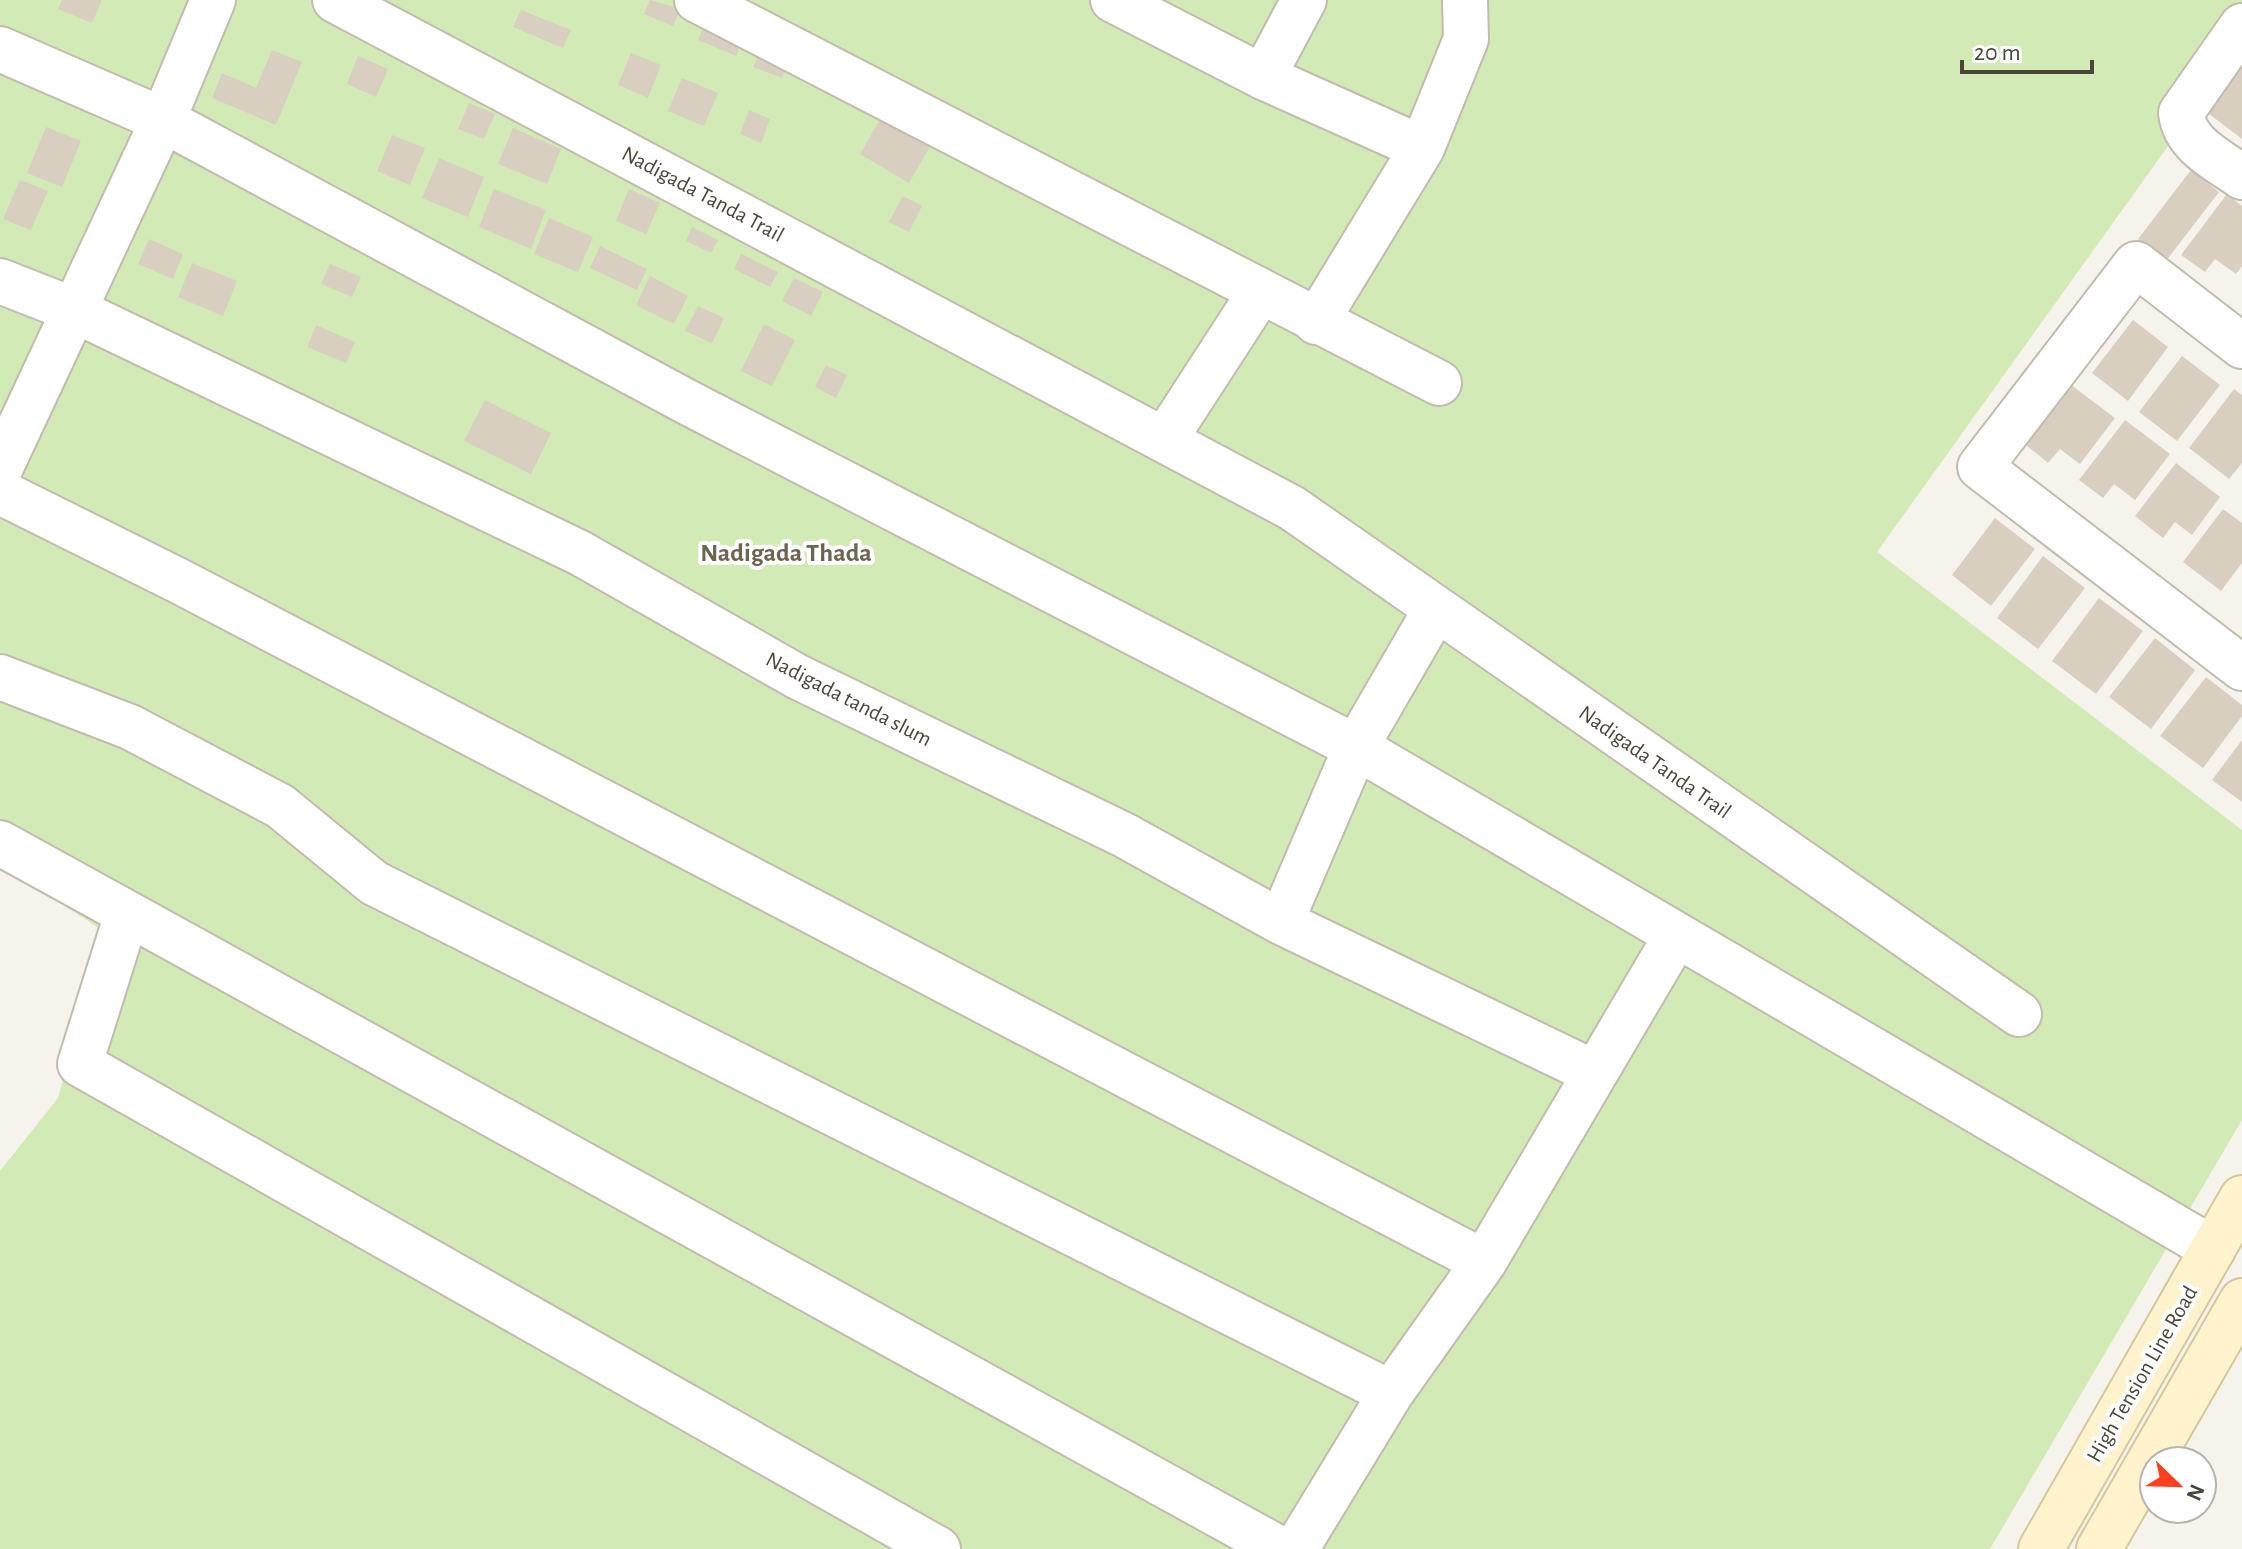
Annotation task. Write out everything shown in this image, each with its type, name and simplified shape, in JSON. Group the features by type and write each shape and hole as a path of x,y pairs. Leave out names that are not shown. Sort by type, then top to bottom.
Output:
{"main road":[{"name":"High Tension Line Road","path":"2041,1549 2242,1198"},
{"path":"2099,1549 2242,1301"}],"street":[{"path":"0,469 163,120 213,0"},
{"name":"Nadigada Tanda Trail","path":"335,0 1292,508 2019,1014"},
{"path":"697,0 1259,294 1439,383"},
{"path":"1113,0 1263,77 1422,148"},
{"path":"1263,77 1304,0"},
{"path":"1316,322 1422,148 1466,39 1465,0"},
{"path":"2242,26 2181,113 2186,133 2193,142 2242,177"},
{"path":"0,49 163,120 687,402 1356,747 2213,1249"},
{"path":"2242,346 2136,264 1980,467 2242,668"},
{"name":"Nadigada tanda slum","path":"0,281 74,310 580,553 798,677 1124,835 1281,922 1595,1073"},
{"path":"1165,439 1259,294"},
{"path":"0,492 193,588 1484,1262"},
{"path":"1281,922 1356,747 1436,609"},
{"path":"0,677 130,727 280,806 374,883 1391,1393"},
{"path":"0,843 1280,1549"},
{"path":"127,914 80,1064 938,1549"},
{"path":"1296,1549 1391,1393 1484,1262 1676,936"}],"green space":[{"path":"0,0 2242,0 2242,43 1877,552 2242,830 2242,1120 1990,1549 0,1549 0,1171 58,1098 102,930 0,863"}],"building":[{"path":"62,0 102,0 92,23 58,9"},
{"path":"650,0 681,9 673,26 644,14"},
{"path":"521,10 571,30 563,48 513,27"},
{"path":"706,20 744,35 736,56 698,40"},
{"path":"762,47 790,59 782,78 753,67"},
{"path":"272,50 302,62 276,125 212,98 222,73 256,88"},
{"path":"2242,52 2242,139 2200,107"},
{"path":"631,53 661,65 648,98 618,85"},
{"path":"358,56 388,69 376,97 347,84"},
{"path":"682,78 718,93 704,126 668,111"},
{"path":"469,103 495,114 484,139 458,129"},
{"path":"749,110 770,119 761,143 740,134"},
{"path":"883,114 932,143 909,183 860,154"},
{"path":"46,127 81,141 62,187 27,173"},
{"path":"513,128 561,149 547,184 498,164"},
{"path":"392,135 425,148 410,185 377,171"},
{"path":"439,158 484,177 468,217 422,198"},
{"path":"2191,170 2219,192 2166,261 2138,239"},
{"path":"20,180 48,191 31,230 3,219"},
{"path":"494,189 546,210 531,249 479,227"},
{"path":"629,189 660,203 646,234 616,221"},
{"path":"2227,194 2242,206 2242,266 2236,274 2215,259 2205,272 2181,255"},
{"path":"903,196 922,206 909,232 889,222"},
{"path":"549,218 593,237 578,272 534,254"},
{"path":"692,227 718,240 711,253 686,241"},
{"path":"149,239 183,254 173,279 138,264"},
{"path":"600,246 647,269 637,290 590,268"},
{"path":"741,254 778,272 770,287 734,269"},
{"path":"192,263 237,281 223,316 178,297"},
{"path":"330,264 361,277 352,297 321,284"},
{"path":"650,276 688,296 674,324 636,305"},
{"path":"794,278 823,292 811,316 782,301"},
{"path":"698,306 724,318 712,343 685,331"},
{"path":"2133,320 2168,347 2128,401 2092,373"},
{"path":"764,324 795,340 772,386 741,371"},
{"path":"316,325 355,342 346,363 307,347"},
{"path":"2182,356 2220,385 2177,441 2139,412"},
{"path":"826,365 847,375 836,398 815,387"},
{"path":"2070,384 2115,418 2080,464 2060,449 2048,463 2025,444"},
{"path":"2234,389 2242,395 2242,463 2229,479 2189,448"},
{"path":"485,400 551,433 531,474 464,441"},
{"path":"2125,420 2170,454 2135,500 2114,484 2103,498 2079,480"},
{"path":"2176,463 2220,497 2192,535 2175,522 2163,538 2135,516"},
{"path":"2223,509 2242,523 2242,563 2221,591 2183,562"},
{"path":"1995,518 2035,549 1991,606 1952,575"},
{"path":"2043,556 2085,588 2038,649 1997,618"},
{"path":"2099,598 2143,631 2096,694 2052,661"},
{"path":"2155,638 2195,670 2151,729 2109,697"},
{"path":"2206,677 2242,705 2242,716 2203,768 2160,736"},
{"path":"2242,740 2242,802 2212,780"}],"district":[{"name":"Nadigada Thada","path":"786,553"}]}
